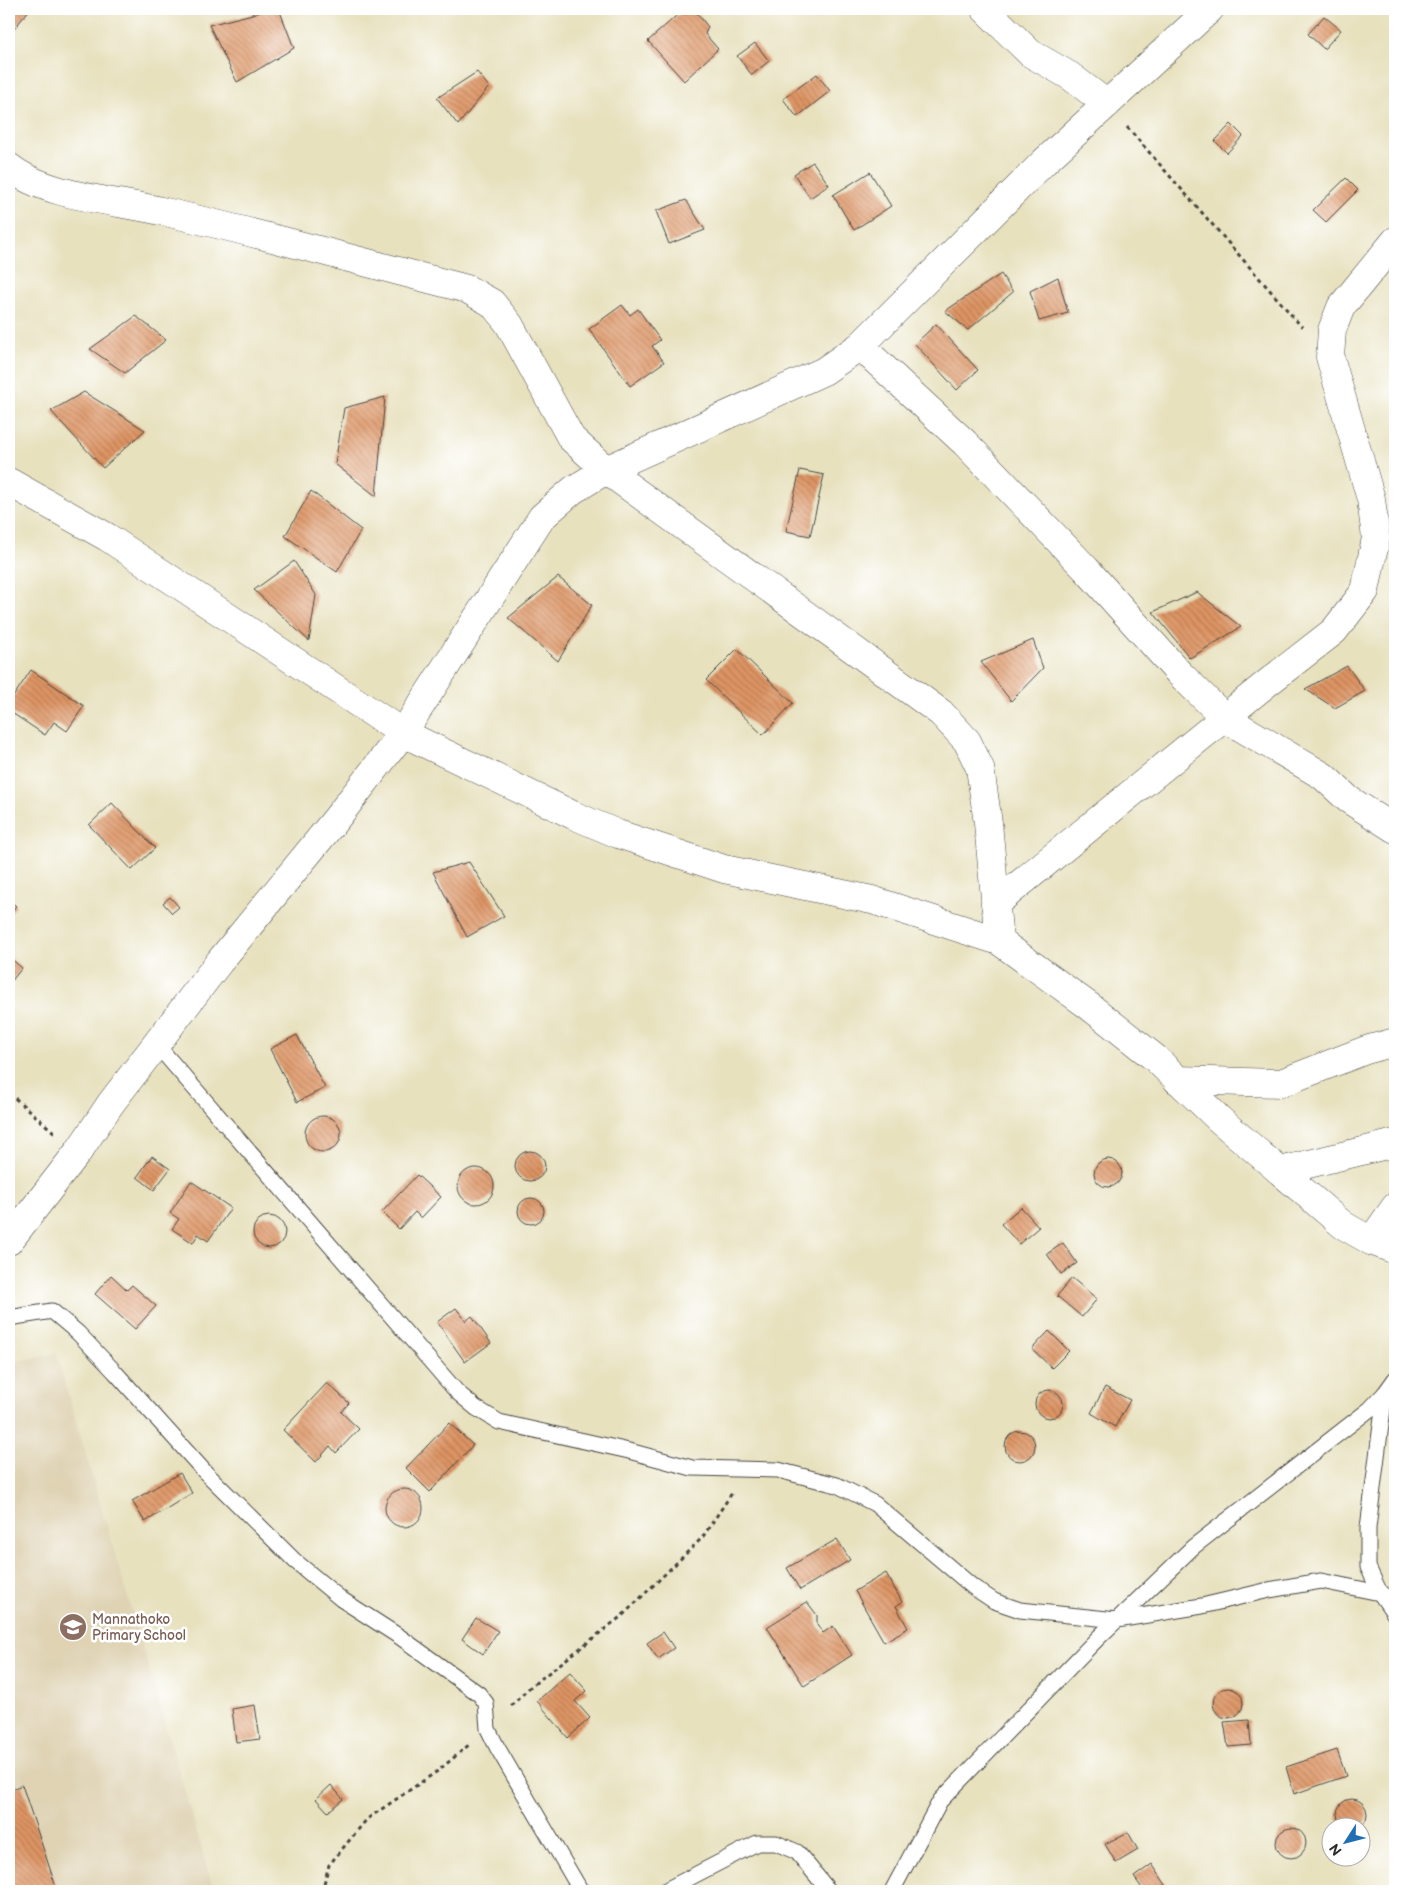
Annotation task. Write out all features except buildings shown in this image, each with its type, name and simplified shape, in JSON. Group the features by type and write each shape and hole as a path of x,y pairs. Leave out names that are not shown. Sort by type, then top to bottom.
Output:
{"street":[{"path":"985,9 1030,54 1070,76 1107,104"},
{"path":"9,1241 78,1152 111,1103 220,961 336,819 403,733 542,517 573,490 606,470 824,371 860,346 1044,162 1210,9"},
{"path":"9,167 20,176 56,190 160,210 467,289 492,303 509,324 571,438 606,470 933,707 967,742 980,768 988,823 999,941"},
{"path":"996,904 1334,632 1365,591 1376,538 1371,499 1330,357 1332,330 1341,307 1395,241"},
{"path":"860,346 965,443 1086,569 1179,673 1225,718 1323,776 1348,799 1395,829"},
{"path":"9,482 107,537 403,733 573,815 618,834 724,869 872,900 999,941 1089,1006 1155,1058 1220,1120 1343,1225 1383,1245 1395,1207"},
{"path":"1177,1080 1281,1083 1366,1050 1395,1042"},
{"path":"1280,1171 1395,1143"}],"lane":[{"path":"156,1044 451,1384 476,1408 499,1422 629,1450 692,1468 778,1470 837,1485 875,1504 973,1587 994,1601 1020,1610 1117,1620 1202,1606 1269,1590 1321,1581 1380,1593 1395,1602"},
{"path":"9,1318 52,1310 78,1333 115,1372 205,1472 295,1560 341,1599 400,1637 479,1694 486,1703 488,1729 497,1747 581,1891"},
{"path":"892,1891 940,1801 1117,1620 1193,1546 1356,1421 1385,1393 1395,1379"},
{"path":"1385,1393 1368,1528 1368,1567 1380,1593 1395,1615"},
{"path":"664,1891 757,1843 776,1844 797,1852 830,1891"}],"path":[{"path":"1107,104 1330,357"},
{"path":"9,1093 78,1152"},
{"path":"322,1891 329,1865 367,1819 439,1770 488,1729 529,1688 623,1615 702,1538 747,1470"}],"shaded area":[{"name":"Mannathoko Primary School","path":"56,1353 214,1891 9,1891 9,1363"}],"place":[{"name":"Mannathoko Primary School","path":"73,1627"}]}
